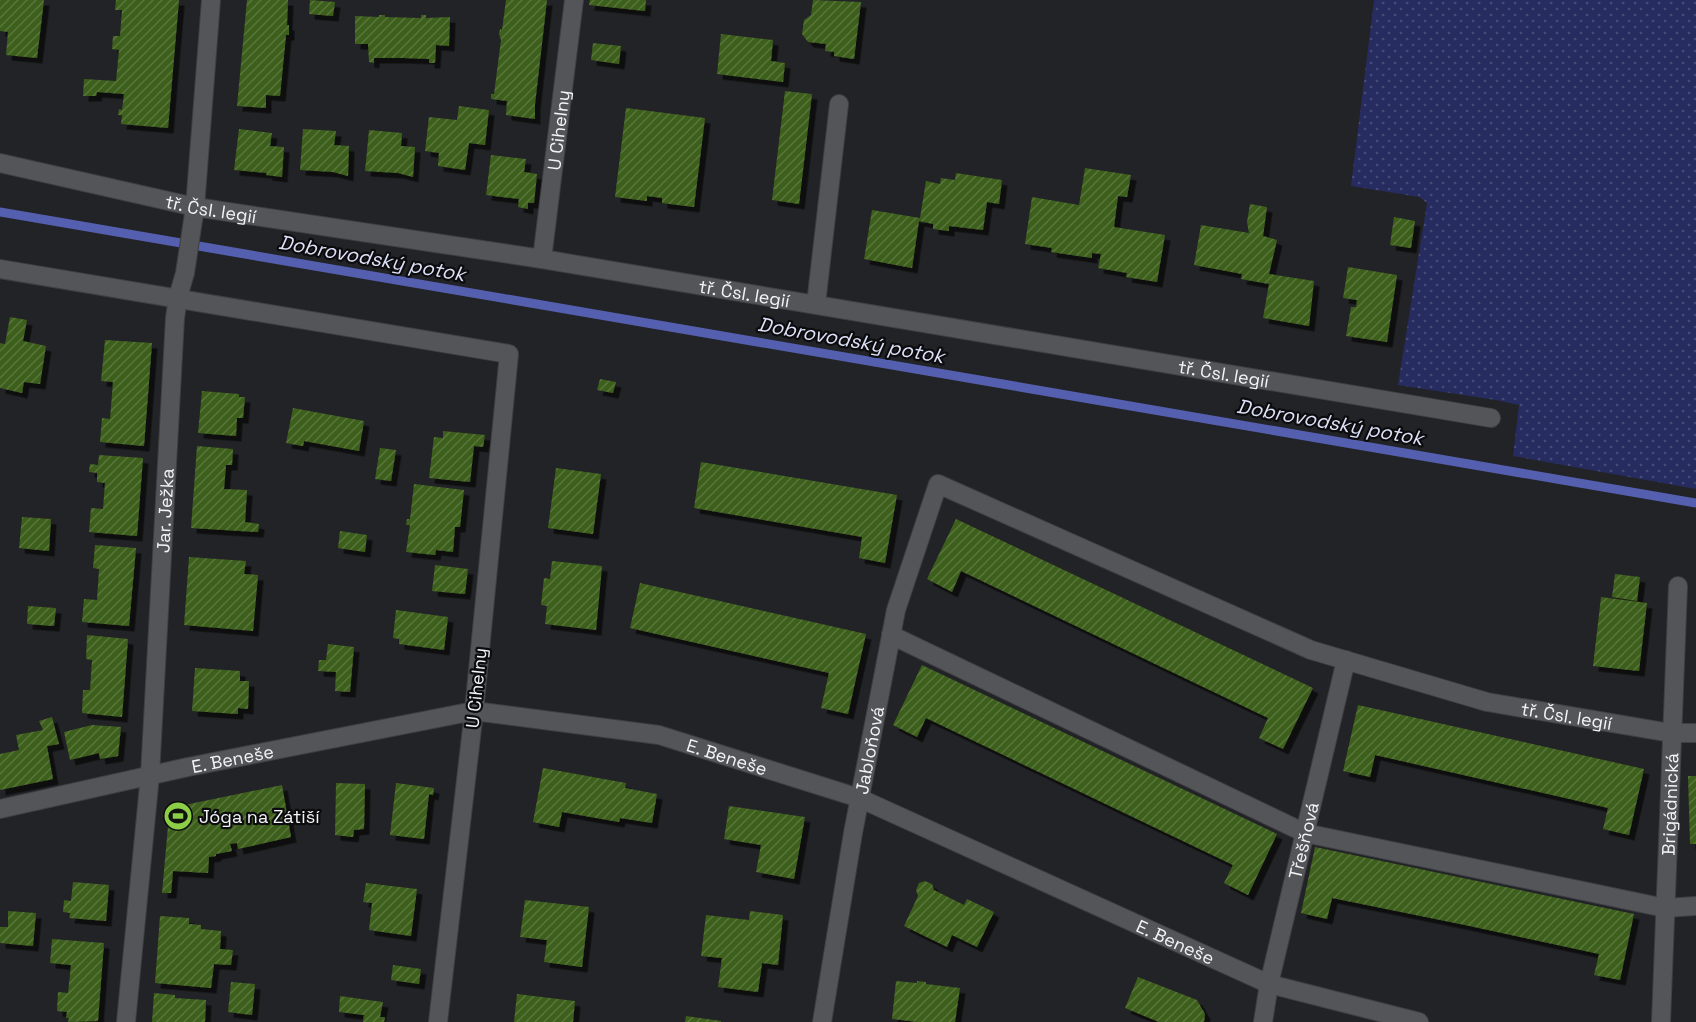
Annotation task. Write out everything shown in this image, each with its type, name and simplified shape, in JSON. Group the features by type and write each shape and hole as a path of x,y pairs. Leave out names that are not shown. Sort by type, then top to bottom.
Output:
{"street":[{"name":"Jar. Ježka","path":"126,1022 150,775 174,330 195,207 211,0"},
{"name":"U Cihelny","path":"542,259 574,0"},
{"path":"816,304 839,104"},
{"name":"tř. Čsl. legií","path":"0,164 195,207 542,259 1491,418"},
{"path":"0,269 178,297"},
{"name":"U Cihelny","path":"178,297 509,354 474,711 438,1022"},
{"name":"tř. Čsl. legií","path":"938,484 1301,645 1346,660 1487,702 1671,733 1696,733"},
{"name":"Jabloňová","path":"822,1022 859,798 896,610 938,484"},
{"name":"Brigádnická","path":"1661,1022 1678,586"},
{"path":"891,635 1305,833 1665,908 1696,906"},
{"name":"Třešňová","path":"1263,1022 1269,984 1346,660"},
{"name":"E. Beneše","path":"0,809 150,775 474,711 659,735 859,798 1269,984 1419,1022"}],"shaded area":[{"path":"1374,0 1696,0 1696,489 1513,456 1519,405 1398,385 1427,203 1419,197 1351,186"}],"building":[{"path":"0,0 44,0 37,58 6,55 8,32 0,31"},
{"path":"116,0 179,0 168,128 121,124 122,115 118,115 119,109 122,110 124,94 97,92 96,96 83,96 84,79 116,81 119,50 112,49 113,36 120,36 122,10 115,10"},
{"path":"247,0 288,0 289,35 286,35 280,96 266,95 266,108 237,106"},
{"path":"310,0 335,2 333,16 309,14"},
{"path":"506,0 547,0 535,119 506,115 507,101 491,99 491,94 494,94 501,40 499,34 500,29 502,30"},
{"path":"590,0 646,0 645,11 589,5"},
{"path":"813,0 861,2 854,59 834,56 834,52 825,51 826,44 808,42 802,34 804,20 811,15"},
{"path":"379,15 385,15 385,17 421,18 421,15 426,15 426,18 450,17 449,46 436,45 435,63 429,63 429,59 404,58 374,58 374,63 369,62 368,44 355,44 355,16 379,17"},
{"path":"721,34 773,40 771,61 785,63 783,82 717,74"},
{"path":"593,43 621,46 619,64 591,60"},
{"path":"785,91 812,94 799,204 772,200"},
{"path":"459,106 489,110 485,145 469,143 465,170 438,166 439,153 425,151 429,117 457,120"},
{"path":"626,108 705,118 694,207 662,203 662,198 647,196 647,201 615,197"},
{"path":"239,129 272,133 270,146 284,147 282,177 234,170"},
{"path":"303,129 336,131 334,145 349,146 348,176 333,172 300,170"},
{"path":"369,130 402,133 401,146 415,147 413,177 398,173 365,171"},
{"path":"491,155 526,159 524,172 537,174 534,203 528,203 528,209 518,207 519,199 486,195"},
{"path":"1085,168 1131,175 1127,197 1118,196 1114,227 1165,235 1157,282 1126,277 1127,273 1098,268 1101,254 1092,253 1092,258 1051,252 1052,248 1025,244 1032,197 1079,205"},
{"path":"956,173 1002,180 999,204 987,202 983,230 949,226 949,231 933,229 933,224 919,221 912,268 864,259 872,210 920,218 926,181 940,184 941,178 955,180"},
{"path":"1250,204 1267,207 1263,236 1277,240 1269,274 1314,281 1309,326 1263,318 1269,284 1241,279 1242,274 1194,265 1201,225 1249,233 1247,222"},
{"path":"1394,217 1415,221 1411,248 1390,245"},
{"path":"1348,267 1397,275 1387,342 1346,336 1351,307 1356,307 1357,300 1343,298"},
{"path":"10,317 27,320 23,341 46,346 40,384 24,382 22,393 0,388 0,343 5,344"},
{"path":"105,340 152,343 144,446 100,442 102,418 110,419 113,382 101,381"},
{"path":"600,379 616,382 613,393 597,390"},
{"path":"202,391 239,394 239,397 245,397 243,418 237,418 236,436 198,433"},
{"path":"293,408 364,421 359,451 304,441 303,446 286,443"},
{"path":"443,431 485,435 483,447 474,446 470,482 429,478 434,437 443,438"},
{"path":"197,446 233,449 232,465 226,465 224,489 247,490 245,522 259,524 258,532 191,528"},
{"path":"380,448 396,450 391,481 375,479"},
{"path":"99,455 143,458 137,536 89,532 91,508 103,509 105,483 97,482 97,473 89,472 90,464 98,465"},
{"path":"701,462 897,495 885,563 859,558 862,537 694,508"},
{"path":"556,468 601,474 593,534 548,528"},
{"path":"414,484 464,490 460,527 455,527 453,552 436,550 435,555 406,552 410,525 406,525 407,519 410,519"},
{"path":"22,517 51,519 49,551 19,548"},
{"path":"956,519 1313,688 1283,749 1259,738 1268,718 961,571 952,592 927,579"},
{"path":"340,531 367,535 365,552 338,548"},
{"path":"95,545 136,548 129,626 82,622 84,599 97,600 99,569 93,568"},
{"path":"189,557 246,561 244,574 258,575 253,631 184,625"},
{"path":"552,561 602,566 596,630 545,624 547,606 541,605 544,578 550,579"},
{"path":"435,565 468,569 465,594 432,591"},
{"path":"1615,574 1640,577 1637,601 1612,597"},
{"path":"640,583 866,634 848,714 821,708 829,673 630,628"},
{"path":"1601,597 1647,603 1639,671 1593,666"},
{"path":"28,606 56,608 54,626 27,624"},
{"path":"396,610 448,617 444,650 399,644 399,639 393,638"},
{"path":"87,635 128,639 122,717 82,713 83,690 90,690 92,660 86,659"},
{"path":"328,644 354,647 350,692 335,691 336,672 318,671 319,660 326,660"},
{"path":"922,665 1277,834 1248,895 1224,883 1233,865 926,718 917,737 893,725"},
{"path":"195,668 240,671 240,681 249,681 248,709 238,708 238,714 192,711"},
{"path":"1358,705 1644,769 1629,835 1603,829 1608,808 1375,755 1370,777 1343,771"},
{"path":"52,717 59,744 47,746 53,779 0,790 0,754 19,750 16,735 43,730 39,721"},
{"path":"92,725 121,727 118,756 100,759 99,753 70,760 64,732"},
{"path":"543,768 626,783 625,788 657,794 652,823 620,818 619,822 562,812 559,827 533,822"},
{"path":"1688,776 1696,776 1696,844 1690,844"},
{"path":"336,783 365,784 364,829 354,830 353,837 335,835"},
{"path":"396,783 434,788 433,795 429,794 424,839 390,835"},
{"path":"282,785 291,837 238,849 237,843 230,844 232,851 209,857 208,873 173,871 171,893 162,893 169,815 175,807"},
{"path":"729,806 805,817 794,879 756,872 761,845 724,839"},
{"path":"1315,847 1634,914 1620,980 1594,975 1599,954 1465,925 1332,898 1327,919 1301,913"},
{"path":"925,881 932,884 934,890 964,905 967,899 994,912 977,947 952,935 947,947 904,926 918,896 916,890 919,883"},
{"path":"73,882 109,885 106,921 69,918 70,913 63,912 64,900 71,901"},
{"path":"366,883 417,889 411,936 369,930 372,903 363,902"},
{"path":"525,900 589,907 582,967 544,962 547,940 520,937"},
{"path":"8,911 36,913 33,946 0,943 0,927 8,927"},
{"path":"750,911 783,915 778,965 762,963 758,992 718,987 722,958 701,956 706,915 749,920"},
{"path":"160,916 189,918 189,924 201,925 201,929 221,931 220,949 233,950 231,965 214,964 211,988 155,983"},
{"path":"52,939 104,943 98,1021 68,1022 67,1012 57,1011 58,992 68,993 71,965 50,963"},
{"path":"393,965 421,969 419,984 391,980"},
{"path":"1138,977 1197,1000 1205,1014 1204,1022 1159,1022 1125,1008"},
{"path":"896,981 917,983 917,981 960,988 955,1022 892,1019"},
{"path":"231,982 255,984 252,1015 228,1012"},
{"path":"154,993 175,995 175,998 206,1000 205,1022 152,1022"},
{"path":"517,994 575,1001 573,1022 514,1022"},
{"path":"340,996 383,1002 380,1017 385,1017 384,1022 363,1022 364,1015 339,1012"},
{"path":"686,1016 721,1021 721,1022 685,1022"}],"waterway":[{"name":"Dobrovodský potok","path":"0,212 1696,503"}],"place":[{"name":"Jóga na Zátiší","path":"178,816"}]}
